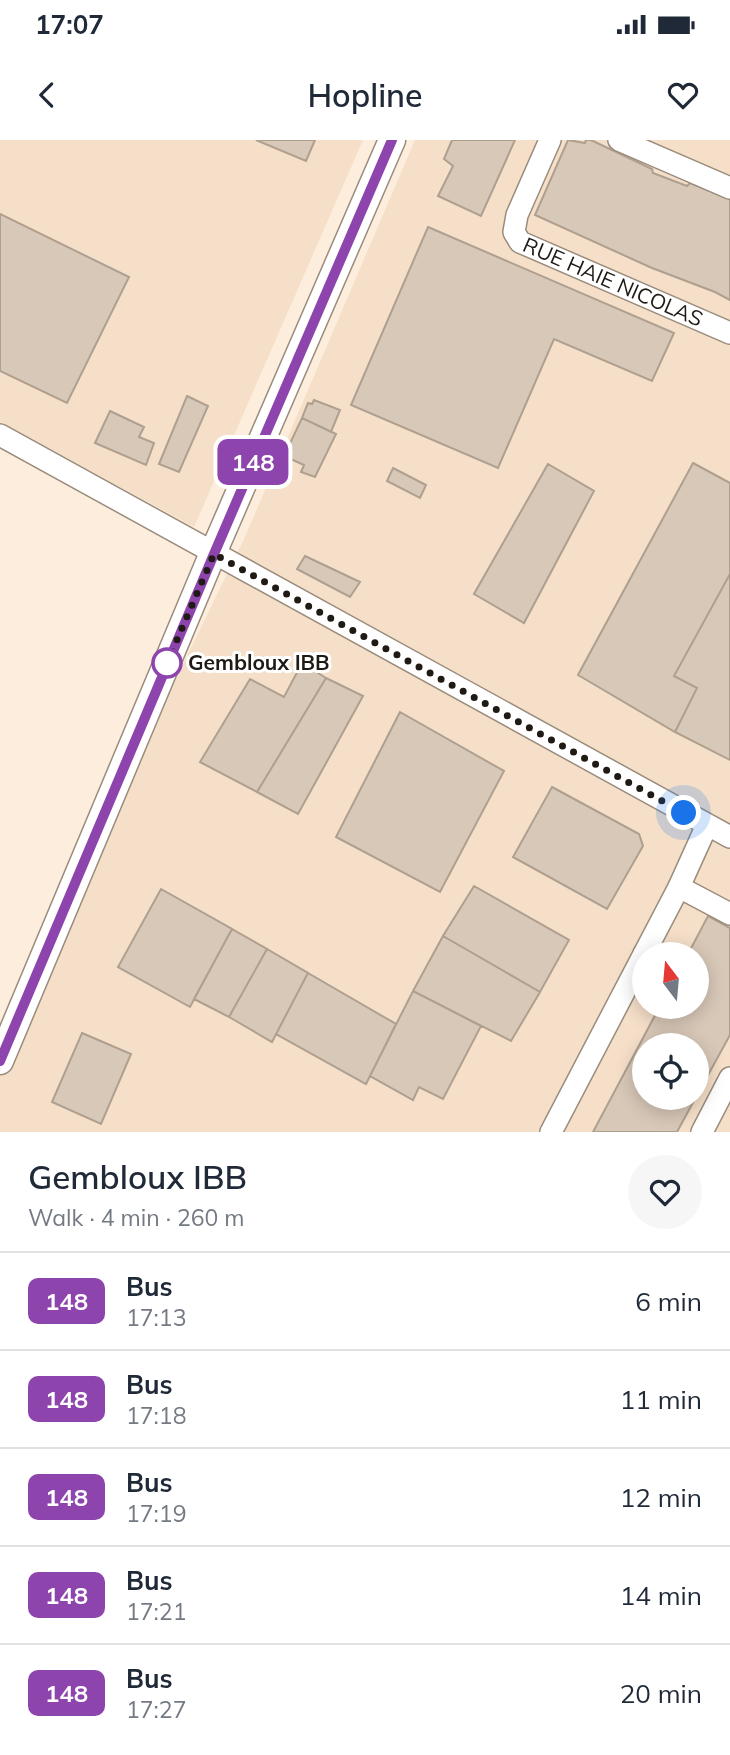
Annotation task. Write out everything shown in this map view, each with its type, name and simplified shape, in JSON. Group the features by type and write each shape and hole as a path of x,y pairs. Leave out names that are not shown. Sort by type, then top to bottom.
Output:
{"main road":[{"path":"0,1061 392,140"}],"street":[{"name":"RUE HAIE NICOLAS","path":"550,140 517,215 514,232 520,242 730,333"},
{"path":"619,140 730,188"},
{"path":"0,435 730,837"},
{"path":"650,942 707,825"},
{"path":"679,887 730,914"},
{"path":"551,1132 632,977"},
{"path":"702,1132 730,1078"}],"shaded area":[{"path":"0,140 363,140 194,527 0,422"},
{"path":"415,140 730,140 730,1132 0,1132 0,1040 245,537"}],"building":[{"path":"256,140 315,140 306,161"},
{"path":"452,140 515,140 481,216 438,196 453,166 444,159"},
{"path":"568,140 585,143 586,140 591,140 652,169 653,173 687,186 690,183 730,199 730,300 535,215"},
{"path":"0,214 129,277 67,403 0,371"},
{"path":"428,227 674,333 652,381 554,339 498,468 351,405"},
{"path":"187,396 208,406 179,472 159,464"},
{"path":"314,400 340,410 331,432 302,418 308,403 312,404"},
{"path":"110,411 144,427 139,437 154,443 146,465 95,443"},
{"path":"302,418 336,434 315,477 301,472 304,465 284,456"},
{"path":"693,463 730,483 730,574 674,676 697,688 675,732 578,675"},
{"path":"548,464 594,491 524,623 474,594"},
{"path":"393,468 426,485 420,498 387,481"},
{"path":"305,556 360,582 350,597 297,569"},
{"path":"730,574 730,760 675,732 697,688 674,676"},
{"path":"302,663 326,678 257,792 200,762 250,679 284,697"},
{"path":"326,678 363,696 298,814 257,792"},
{"path":"400,712 504,771 440,892 336,837"},
{"path":"552,787 639,834 643,846 607,909 513,857"},
{"path":"474,886 569,940 540,992 443,936"},
{"path":"161,889 232,929 190,1007 118,967"},
{"path":"708,916 730,928 730,1035 709,1073 709,1033 646,1033 653,1019 709,1019 709,942 694,942"},
{"path":"232,929 267,949 229,1017 194,999"},
{"path":"443,936 540,992 511,1041 413,991"},
{"path":"267,949 308,973 272,1042 229,1017"},
{"path":"308,973 396,1024 366,1084 276,1034"},
{"path":"413,991 481,1026 443,1099 419,1087 413,1100 370,1076"},
{"path":"82,1033 131,1054 101,1124 52,1102"},
{"path":"632,1059 632,1110 689,1110 677,1132 593,1132"}],"bus line":[{"name":"148","path":"0,1061 392,140"}],"place":[{"name":"Gembloux IBB","path":"167,663"}],"route":[{"path":"167,663 214,554 684,813"}]}
